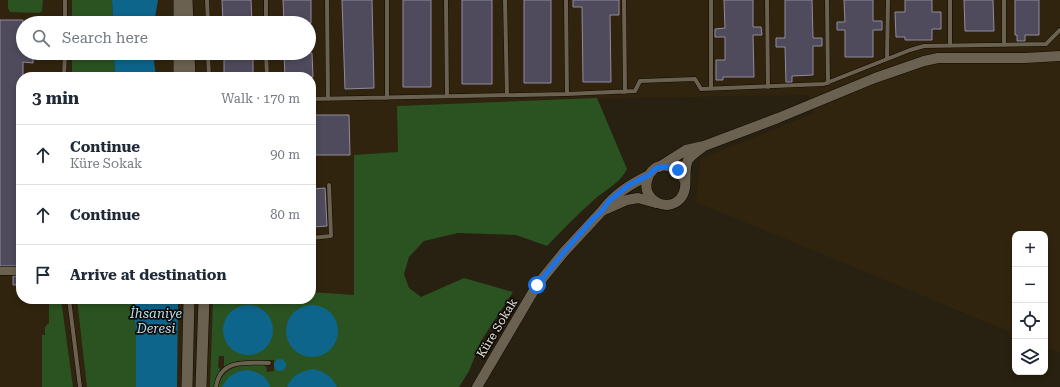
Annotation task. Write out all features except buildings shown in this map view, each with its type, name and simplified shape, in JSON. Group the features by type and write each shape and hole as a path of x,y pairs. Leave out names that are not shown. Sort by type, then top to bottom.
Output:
{"main road":[{"path":"179,0 179,16"},
{"path":"187,0 188,16"},
{"path":"179,60 179,72"},
{"path":"189,60 190,72"},
{"path":"187,387 189,304"},
{"path":"201,387 204,304"}],"street":[{"path":"656,203 651,199 646,187 649,175 654,170 686,150 704,146 778,118 876,78 924,61 938,58 1025,58 1060,56"},
{"path":"685,181 685,172 688,160 704,146"},
{"path":"602,211 627,200 638,198 662,205 675,203 684,194 686,187 683,175 672,167 659,167"},
{"name":"Küre Sokak","path":"477,387 537,285 609,201 629,185 649,175"},
{"path":"0,271 16,271"}],"lane":[{"path":"65,16 66,0"},
{"path":"207,0 208,16"},
{"path":"266,0 266,16"},
{"path":"327,0 328,99"},
{"path":"387,0 387,98"},
{"path":"446,0 447,96"},
{"path":"505,0 507,95"},
{"path":"566,0 567,94"},
{"path":"624,0 625,92"},
{"path":"710,0 712,88"},
{"path":"767,0 768,87"},
{"path":"827,0 828,83"},
{"path":"887,59 888,0"},
{"path":"950,0 950,46"},
{"path":"1004,0 1004,45"},
{"path":"316,99 625,92 635,91 640,81 695,79 701,89 824,84 910,50 924,46 1046,44 1060,30"},
{"path":"64,72 65,60"},
{"path":"208,60 209,72"},
{"path":"266,60 267,72"},
{"path":"316,238 331,236 329,185"},
{"path":"70,304 80,387"},
{"path":"216,387 218,378 229,366 238,363 269,363"}],"shaded area":[{"path":"0,0 1060,0 1060,353 1048,348 1048,231 1012,231 1012,333 696,202 700,159 815,113 808,95 585,99 398,106 398,152 354,295 348,387 0,387"}],"green space":[{"path":"8,0 43,0 42,11 39,13 10,12 8,8"},
{"path":"72,0 112,0 113,16 72,16"},
{"path":"72,60 114,60 115,72 72,72"},
{"path":"597,98 627,169 617,182 596,198 547,246 516,235 458,233 424,241 409,257 404,274 409,288 421,297 464,278 513,292 481,341 469,371 459,387 218,387 225,374 242,365 264,365 266,366 267,372 274,371 274,360 237,361 224,367 224,356 219,356 218,367 220,370 214,387 210,387 213,304 316,304 316,292 354,295 354,155 398,152 397,106"},
{"path":"49,304 62,304 73,387 42,387 42,335 45,335 45,327 49,323"},
{"path":"78,304 133,304 136,335 136,387 87,387"}],"water":[{"path":"112,0 158,0 155,16 113,16"},
{"path":"114,60 154,60 155,72 115,72"},
{"name":"İhsaniye Deresi","path":"133,304 178,304 177,387 136,387 136,335"},
{"path":"243,305 253,305 266,312 273,325 273,335 266,348 253,355 243,355 234,351 227,344 223,335 223,325 227,316 234,309"},
{"path":"312,305 326,309 334,317 338,331 334,345 326,353 312,357 298,353 290,345 286,331 290,317 298,309"},
{"path":"282,359 285,360 285,370 278,371 275,370 274,363 275,360"},
{"path":"314,369 327,375 333,380 337,387 287,387 292,379 298,374"},
{"path":"248,370 262,375 269,383 270,387 222,387 232,375"}],"route":[{"path":"537,285 609,201 629,185 649,175 659,167 666,166 678,170"}]}
